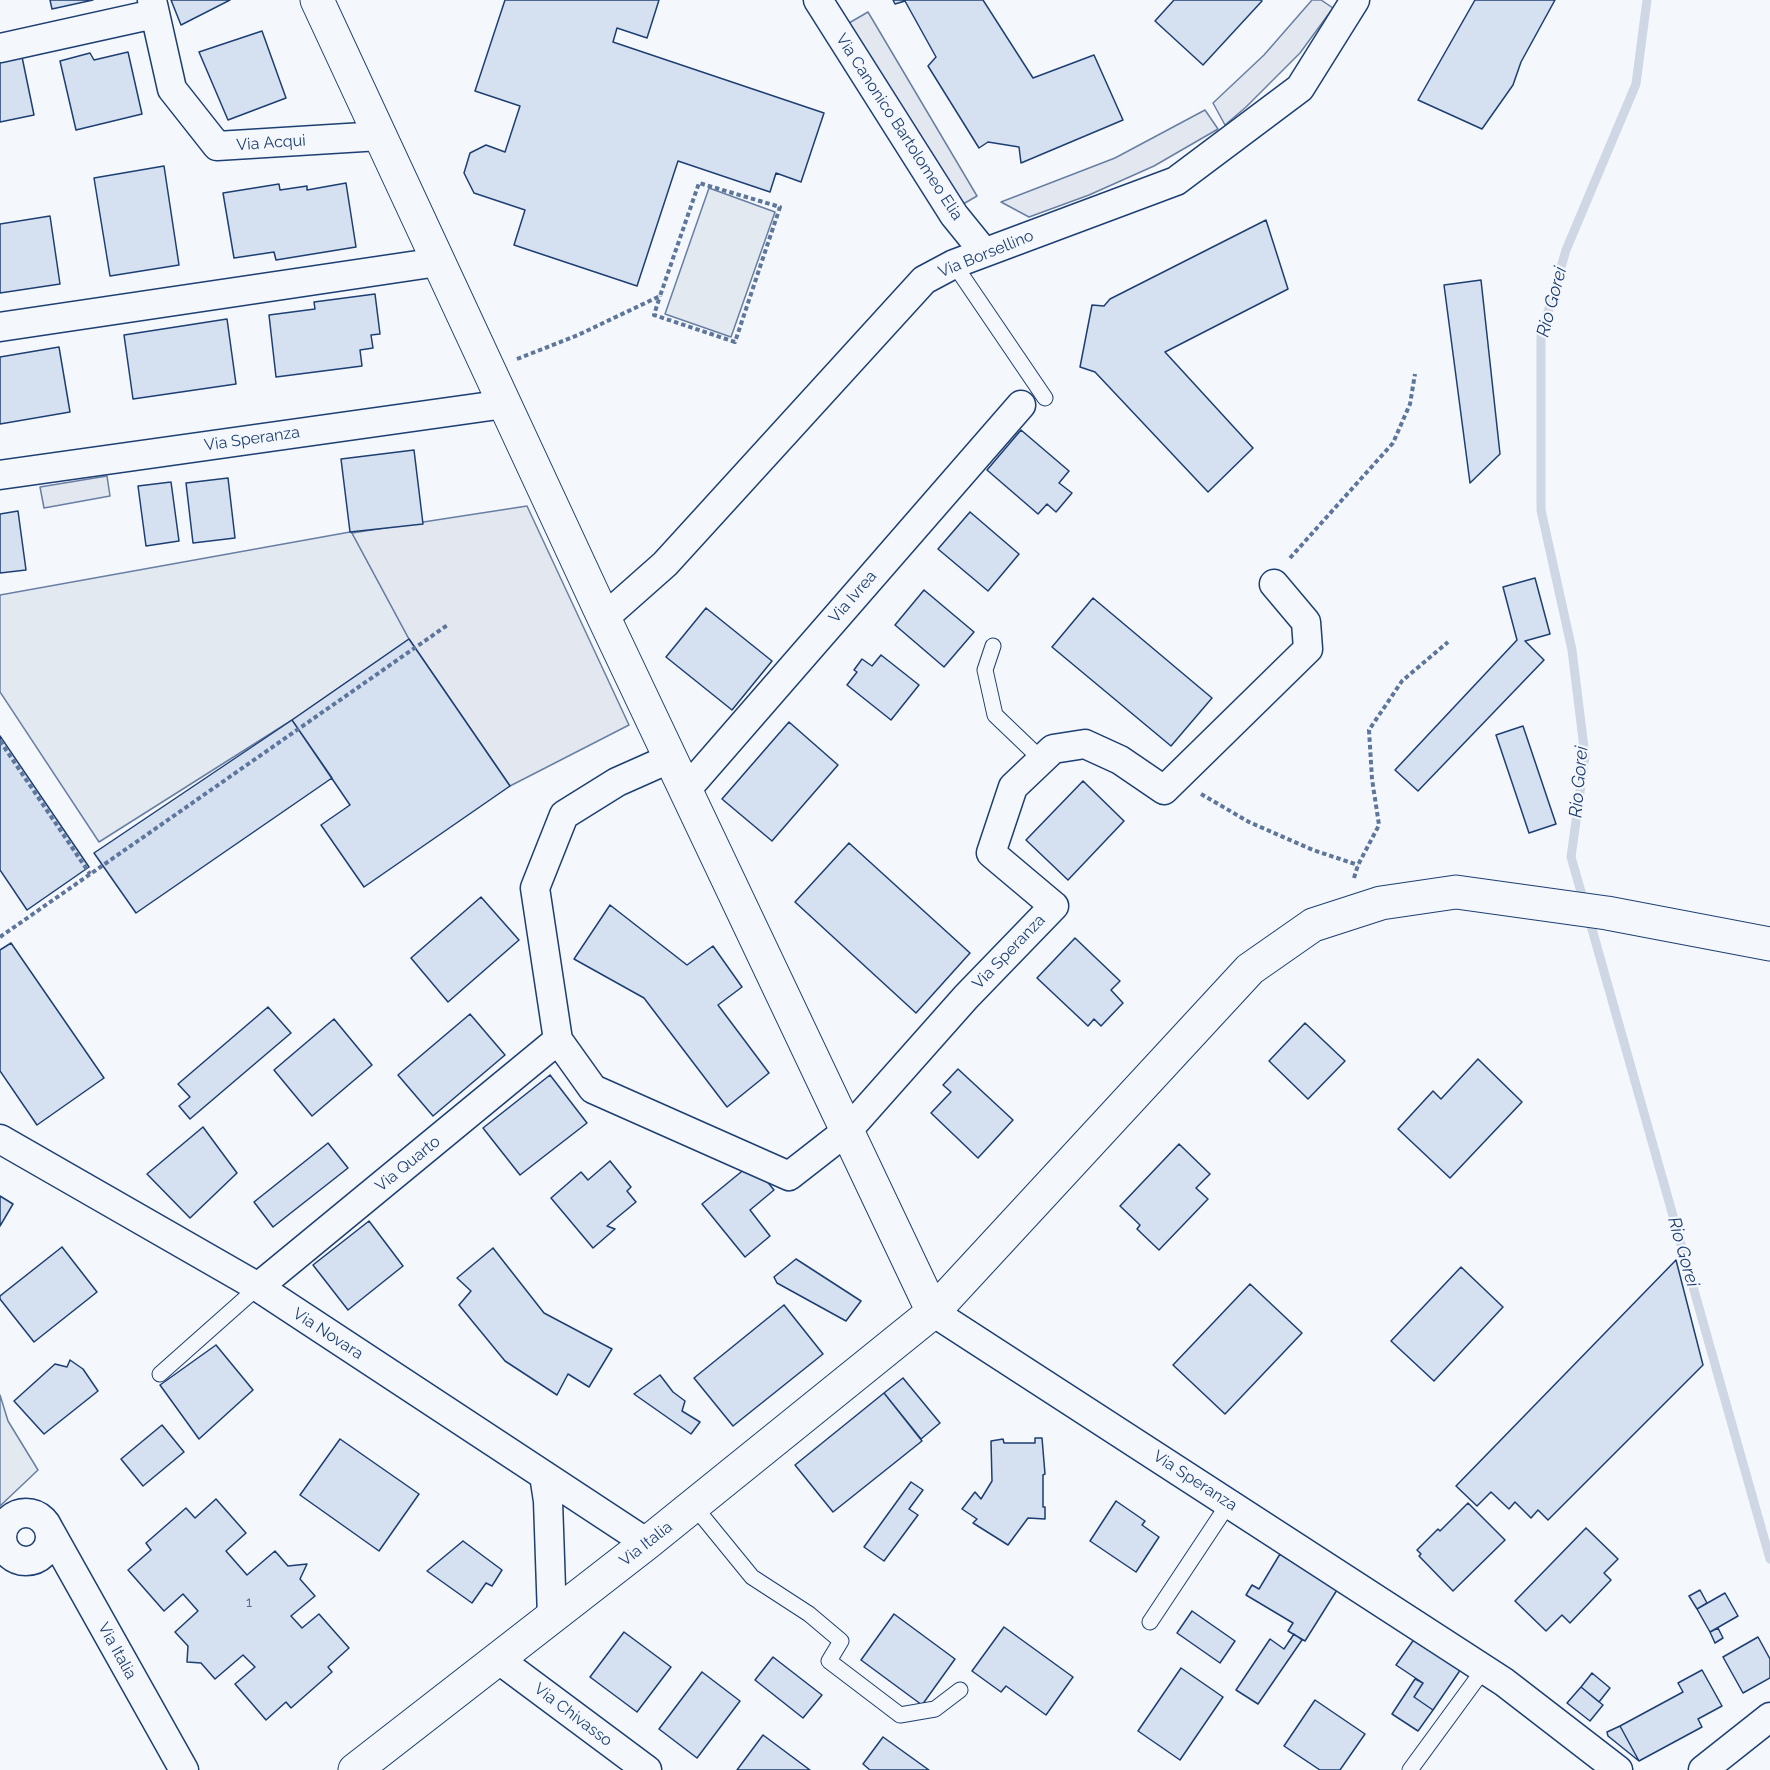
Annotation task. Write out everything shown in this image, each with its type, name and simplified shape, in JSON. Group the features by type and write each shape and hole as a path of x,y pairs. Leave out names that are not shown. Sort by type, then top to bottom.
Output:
{"street":[{"path":"317,0 604,618 933,1312"},
{"name":"Via Canonico Bartolomeo Elia","path":"818,0 954,215 984,252"},
{"name":"Via Borsellino","path":"604,618 665,564 924,280 954,264 984,252 1176,182 1300,88 1355,0"},
{"path":"0,48 153,7"},
{"name":"Via Acqui","path":"153,7 172,89 217,146 380,136"},
{"path":"0,327 438,262"},
{"name":"Via Ivrea","path":"686,790 1033,402"},
{"name":"Via Speranza","path":"0,475 505,404"},
{"path":"1175,779 1308,649 1306,622 1274,584"},
{"name":"Via Speranza","path":"671,758 617,782 564,815 535,888 558,1041 593,1089 789,1176 848,1131 966,998 1054,906 991,853 1013,787 1053,749 1085,744 1120,760 1164,790 1175,779"},
{"name":"Via Italia","path":"355,1770 648,1543 933,1312 1250,969 1313,925 1381,903 1456,892 1607,913 1770,944"},
{"name":"Via Quarto","path":"258,1287 558,1041"},
{"name":"Via Novara","path":"0,1139 258,1287 648,1543"},
{"name":"Via Speranza","path":"933,1312 1504,1682 1618,1770"},
{"path":"544,1475 548,1501 552,1617"},
{"name":"Via Italia","path":"50,1531 48,1547 44,1553 30,1561 22,1560 8,1552 2,1537 4,1520 28,1513 42,1518 50,1531 184,1770"},
{"name":"Via Chivasso","path":"498,1659 647,1770"},
{"path":"1702,1770 1770,1717"}],"lane":[{"path":"954,264 1033,402"},
{"path":"993,646 985,670 995,715 1042,760"},
{"path":"160,1374 258,1287"},
{"path":"1150,1622 1229,1503"},
{"path":"694,1506 752,1577 809,1614 841,1641 829,1661 900,1715 935,1708 960,1690"},
{"path":"1410,1770 1484,1669"}],"path":[{"path":"489,370 578,335 660,296 699,183 780,207 735,342 654,315 660,296"},
{"path":"1274,584 1287,562 1393,443 1410,404 1415,374"},
{"path":"0,937 449,624"},
{"path":"1343,916 1358,865 1379,825 1372,779 1369,730 1402,681 1448,642"},
{"path":"0,741 90,874"},
{"path":"1175,779 1249,822 1313,850 1358,865"}],"shaded area":[{"path":"1312,0 1321,0 1333,8 1300,53 1225,125 1213,103 1264,55"},
{"path":"868,12 977,196 958,207 849,23"},
{"path":"1205,110 1218,129 1154,166 1089,195 1029,217 1001,202 1115,158"},
{"path":"709,188 775,212 731,337 665,314"},
{"path":"107,476 110,496 44,508 40,487"},
{"path":"527,506 629,725 510,786 409,639 352,533"},
{"path":"350,532 409,639 292,720 99,842 0,692 0,595"},
{"path":"0,1395 8,1421 38,1470 0,1506"}],"building":[{"path":"50,0 93,0 52,9"},
{"path":"171,0 230,0 181,25"},
{"path":"505,0 659,0 647,38 617,28 613,42 824,113 801,182 776,173 770,192 678,161 637,286 514,245 525,210 474,193 464,173 470,153 486,145 505,152 520,106 475,91"},
{"path":"893,0 983,0 1033,78 1094,55 1123,120 1021,163 1019,147 988,142 979,148 928,66 936,57 905,1 895,4"},
{"path":"1174,0 1262,1 1203,65 1155,21"},
{"path":"1475,0 1555,0 1521,62 1513,85 1482,129 1418,100"},
{"path":"262,31 286,98 228,120 199,52"},
{"path":"21,52 34,115 0,122 0,57"},
{"path":"128,52 142,114 76,130 60,61 90,53 94,60"},
{"path":"164,166 179,265 110,276 94,178"},
{"path":"346,183 356,247 276,260 274,252 234,258 223,193 279,184 280,190 307,186 307,190"},
{"path":"50,216 60,284 0,293 0,224"},
{"path":"1266,220 1288,289 1165,352 1253,448 1208,492 1095,372 1080,367 1092,305 1104,306 1110,299"},
{"path":"1481,280 1500,454 1470,483 1444,285"},
{"path":"375,294 380,334 371,335 373,348 360,350 362,366 276,377 269,315 315,309 314,302"},
{"path":"227,319 236,384 133,399 124,335"},
{"path":"59,347 70,412 0,424 0,357"},
{"path":"1021,430 1069,471 1059,483 1072,493 1056,512 1047,504 1038,514 987,470"},
{"path":"414,450 423,524 350,532 341,459"},
{"path":"228,478 235,538 193,543 186,483"},
{"path":"171,482 179,541 146,546 138,486"},
{"path":"18,511 26,570 0,573 0,514"},
{"path":"970,512 1019,554 988,591 938,549"},
{"path":"1535,578 1550,634 1525,641 1544,660 1418,791 1395,770 1517,640 1503,587"},
{"path":"924,590 974,632 944,667 895,625"},
{"path":"1093,598 1212,698 1171,746 1052,647"},
{"path":"706,608 772,661 732,710 666,657"},
{"path":"409,639 510,786 364,887 321,825 350,805 292,720"},
{"path":"881,655 919,685 891,720 847,685 857,672 854,670 862,659 872,666"},
{"path":"292,720 332,778 136,913 94,853"},
{"path":"789,722 838,765 772,841 722,799"},
{"path":"1523,726 1556,824 1529,833 1496,735"},
{"path":"0,736 89,867 27,910 0,870"},
{"path":"1083,781 1124,821 1068,880 1026,840"},
{"path":"849,843 970,953 916,1013 795,902"},
{"path":"481,897 519,940 448,1002 411,958"},
{"path":"610,905 687,965 713,946 742,987 718,1005 769,1073 727,1107 644,998 574,959"},
{"path":"1075,938 1120,981 1111,990 1123,1003 1101,1026 1094,1019 1088,1026 1037,978"},
{"path":"11,943 104,1078 37,1125 0,1071 0,950"},
{"path":"268,1007 291,1033 190,1119 179,1106 190,1097 178,1084"},
{"path":"470,1014 505,1055 433,1116 398,1075"},
{"path":"334,1019 372,1065 312,1116 274,1070"},
{"path":"1305,1023 1345,1061 1308,1099 1269,1061"},
{"path":"1478,1059 1522,1102 1450,1178 1398,1129 1433,1091 1441,1099"},
{"path":"958,1069 1013,1120 978,1158 931,1113 951,1092 943,1085"},
{"path":"550,1075 587,1123 520,1175 483,1128"},
{"path":"203,1127 237,1173 190,1218 147,1174"},
{"path":"328,1143 348,1168 273,1227 254,1202"},
{"path":"1179,1144 1210,1174 1196,1188 1208,1199 1159,1250 1137,1229 1140,1225 1120,1206"},
{"path":"610,1161 631,1187 627,1191 636,1202 607,1226 615,1229 593,1248 551,1198 581,1172 588,1180"},
{"path":"752,1163 774,1190 750,1210 770,1236 745,1257 702,1204"},
{"path":"0,1196 13,1204 0,1226"},
{"path":"369,1221 403,1266 348,1310 313,1265"},
{"path":"62,1247 97,1292 34,1342 0,1296"},
{"path":"493,1248 544,1313 612,1349 589,1387 568,1374 557,1395 505,1361 459,1305 471,1291 457,1278"},
{"path":"796,1259 861,1301 846,1321 777,1283 774,1277"},
{"path":"1676,1260 1703,1365 1548,1520 1538,1510 1531,1518 1515,1502 1509,1509 1491,1492 1477,1506 1456,1486"},
{"path":"1461,1267 1503,1307 1434,1381 1391,1341"},
{"path":"1250,1284 1302,1333 1225,1414 1173,1365"},
{"path":"784,1305 823,1354 733,1426 694,1378"},
{"path":"216,1345 253,1390 199,1439 160,1385"},
{"path":"70,1360 83,1369 98,1391 44,1434 14,1401 55,1364 67,1367"},
{"path":"660,1375 673,1392 685,1401 682,1411 700,1422 691,1434 634,1394"},
{"path":"903,1378 940,1423 921,1439 884,1393"},
{"path":"884,1393 922,1441 833,1512 795,1465"},
{"path":"162,1425 184,1452 143,1486 121,1459"},
{"path":"1035,1438 1042,1438 1045,1519 1028,1518 1008,1545 973,1523 977,1519 962,1509 975,1492 981,1499 992,1481 991,1441 1003,1439 1004,1443 1035,1443"},
{"path":"340,1439 419,1494 379,1551 300,1495"},
{"path":"911,1482 923,1490 909,1509 918,1515 884,1561 864,1547"},
{"path":"216,1499 246,1533 226,1551 247,1575 275,1551 288,1566 307,1564 300,1579 315,1596 291,1616 302,1628 319,1614 349,1648 328,1667 332,1672 291,1708 286,1702 266,1720 235,1684 255,1667 243,1655 215,1679 201,1663 187,1662 188,1646 175,1632 198,1611 183,1594 164,1611 128,1570 151,1550 146,1543 186,1508 195,1518"},
{"path":"1116,1501 1145,1521 1142,1525 1159,1537 1136,1572 1090,1541"},
{"path":"1468,1503 1505,1540 1453,1591 1419,1556 1421,1554 1417,1550"},
{"path":"1586,1528 1618,1559 1604,1573 1611,1580 1570,1623 1562,1615 1546,1631 1515,1601"},
{"path":"463,1541 502,1570 492,1586 486,1583 472,1603 427,1571"},
{"path":"1280,1554 1337,1590 1305,1641 1288,1631 1293,1623 1246,1595 1252,1585 1259,1589"},
{"path":"1700,1590 1707,1603 1697,1609 1689,1596"},
{"path":"1725,1593 1738,1616 1710,1632 1697,1609"},
{"path":"1192,1611 1235,1641 1220,1663 1177,1633"},
{"path":"894,1614 955,1659 922,1705 861,1660"},
{"path":"1004,1627 1073,1677 1046,1715 1006,1686 1001,1692 972,1671"},
{"path":"1718,1628 1723,1638 1715,1643 1710,1632"},
{"path":"624,1632 671,1667 637,1712 590,1677"},
{"path":"1294,1634 1302,1640 1258,1704 1236,1690 1270,1639 1284,1649"},
{"path":"1758,1637 1770,1659 1770,1678 1743,1693 1723,1657"},
{"path":"1415,1638 1461,1669 1433,1710 1414,1697 1423,1683 1396,1665"},
{"path":"773,1657 822,1695 803,1718 755,1680"},
{"path":"1181,1668 1223,1697 1180,1760 1138,1731"},
{"path":"1702,1670 1722,1706 1698,1719 1702,1727 1639,1761 1620,1726 1683,1692 1678,1683"},
{"path":"702,1672 740,1701 697,1758 659,1729"},
{"path":"1592,1673 1610,1688 1599,1702 1581,1687"},
{"path":"1415,1679 1423,1683 1414,1697 1433,1710 1418,1731 1392,1714"},
{"path":"1581,1687 1603,1705 1590,1721 1567,1703"},
{"path":"1315,1700 1365,1734 1340,1770 1320,1770 1284,1746"},
{"path":"1620,1726 1639,1761 1608,1736 1607,1732"},
{"path":"763,1735 810,1770 737,1770"},
{"path":"883,1737 929,1770 870,1770 863,1764"}],"waterway":[{"name":"Rio Gorei","path":"1584,902 1571,857 1585,756 1572,650 1541,510 1541,336 1566,250 1636,84 1647,0"},
{"name":"Rio Gorei","path":"1588,915 1770,1559"}]}
